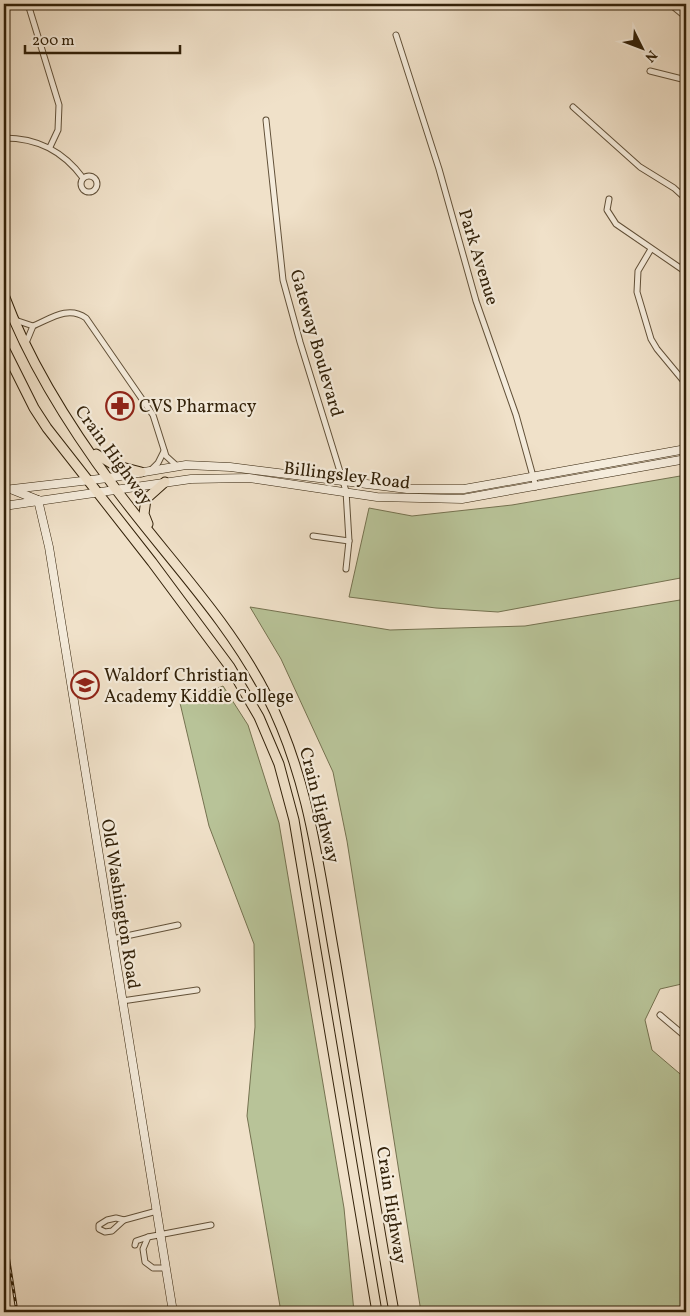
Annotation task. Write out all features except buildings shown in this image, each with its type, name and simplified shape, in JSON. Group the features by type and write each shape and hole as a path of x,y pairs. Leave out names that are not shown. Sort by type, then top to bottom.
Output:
{"highway":[{"name":"Crain Highway","path":"4,295 25,345 82,442 210,610 250,666 276,714 297,765 314,839 394,1312"},
{"name":"Crain Highway","path":"4,348 34,408 47,428 230,667 259,717 278,764 294,820 377,1312"},
{"path":"82,442 107,463 141,472"},
{"path":"153,535 144,514 144,506 149,494 165,482"},
{"path":"351,1161 368,1161"}],"main road":[{"name":"Billingsley Road","path":"6,490 108,478 177,466 230,467 345,482 433,490 464,489 686,449"},
{"name":"Billingsley Road","path":"4,506 96,491 191,479 250,478 377,497 449,500 536,487 686,460"},
{"path":"6,490 18,490 38,500"},
{"name":"Old Washington Road","path":"38,500 49,547 172,1312"}],"street":[{"path":"28,4 59,105 58,130 50,148"},
{"path":"670,4 686,17"},
{"name":"Park Avenue","path":"396,35 439,169 476,301 516,415 536,487"},
{"path":"650,71 686,80"},
{"path":"574,107 640,167 674,188 686,199"},
{"name":"Gateway Boulevard","path":"266,120 283,280 300,342 345,482 349,541 346,569"},
{"path":"4,138 38,142 50,148 66,157 83,178"},
{"path":"609,199 607,210 610,217 651,249 686,272"},
{"path":"651,249 638,271 638,292 654,344 686,384"},
{"path":"13,319 33,326 68,311 86,318 153,415 160,432 164,451 169,460 177,466"},
{"path":"25,345 33,326"},
{"path":"151,470 164,451"},
{"path":"313,536 349,541"},
{"path":"112,939 178,924"},
{"path":"122,1001 197,990"},
{"path":"660,1015 686,1037"},
{"path":"124,1220 157,1211"},
{"path":"135,1245 136,1241 148,1237 212,1225"},
{"path":"148,1237 143,1249 145,1262 153,1268 166,1268"}],"green space":[{"path":"686,475 686,577 498,612 436,608 349,597 369,508 412,516 512,505"},
{"path":"686,599 686,983 660,989 645,1020 652,1050 686,1079 686,1312 421,1312 347,841 333,772 281,659 250,607 390,630 525,626"},
{"path":"223,686 248,725 279,823 344,1208 354,1312 281,1312 247,1116 255,1027 254,944 209,826 180,703"}],"railway":[{"path":"4,1230 17,1312"}],"place":[{"name":"CVS Pharmacy","path":"120,406"},
{"name":"Waldorf Christian Academy Kiddie College","path":"85,685"}]}
